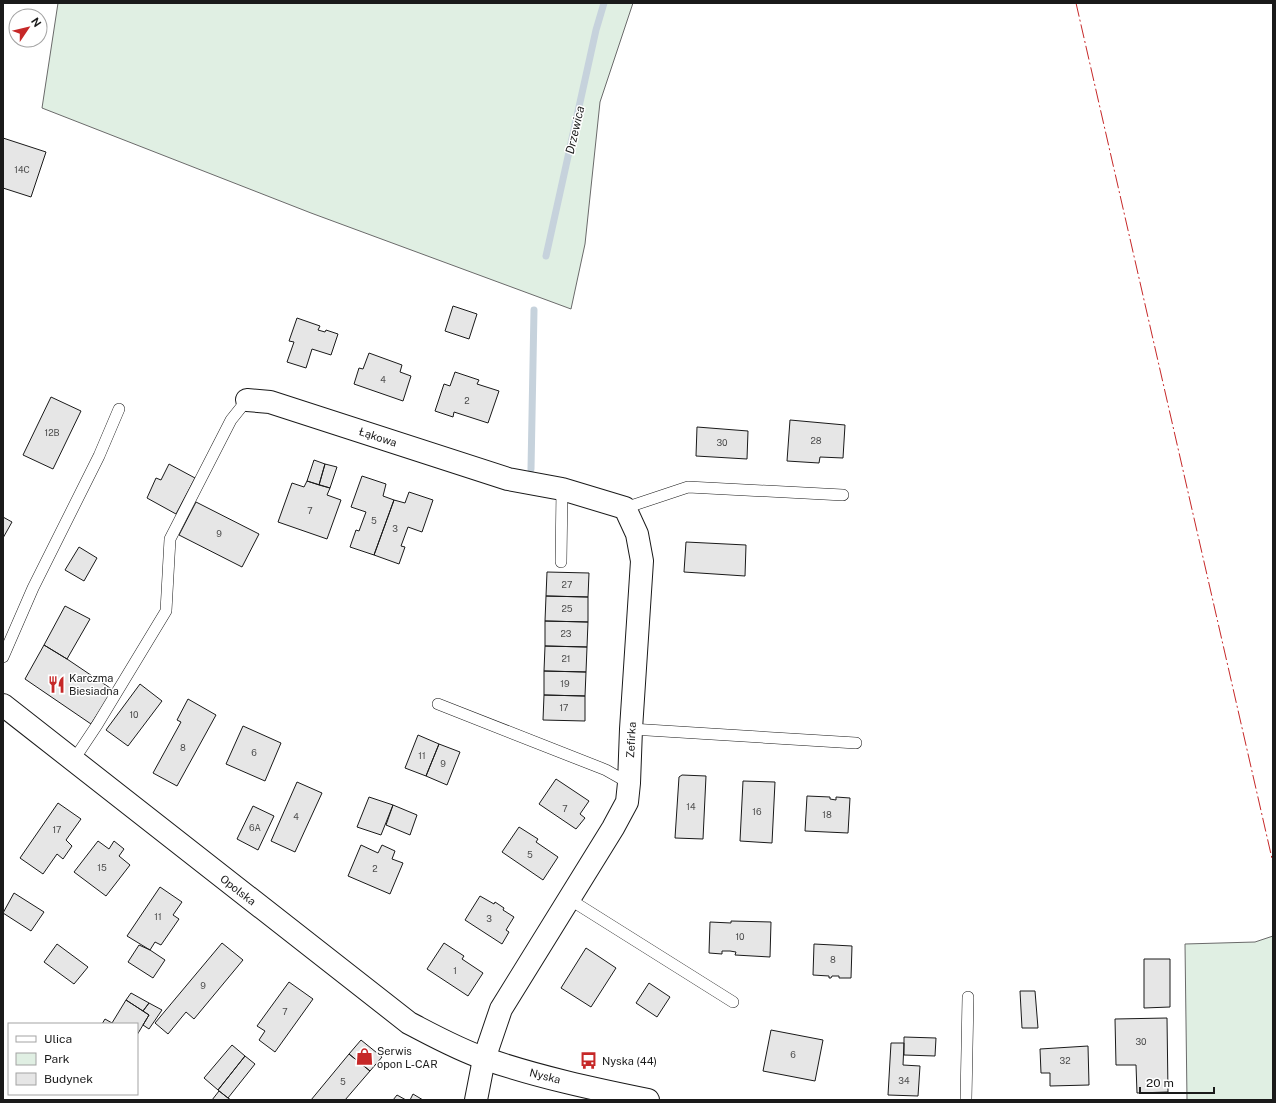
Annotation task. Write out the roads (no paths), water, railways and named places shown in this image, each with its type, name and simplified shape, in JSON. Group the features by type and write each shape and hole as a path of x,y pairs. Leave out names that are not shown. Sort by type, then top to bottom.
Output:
{"street":[{"name":"Łąkowa","path":"247,400 270,402 508,480 562,489"},
{"path":"562,489 625,508"},
{"name":"Zefirka","path":"484,1059 501,1009 613,828 627,802 642,561 637,534 625,508"},
{"name":"Opolska","path":"3,705 409,1023 437,1038 484,1059"},
{"path":"476,1100 484,1059"},
{"name":"Nyska","path":"484,1059 520,1070 648,1100"}],"lane":[{"path":"73,761 97,726 166,611 170,539 231,420 247,400"},
{"path":"3,657 33,588 99,456 119,409"},
{"path":"625,508 688,487 843,495"},
{"path":"561,562 562,489"},
{"path":"438,704 606,770 629,783"},
{"path":"631,729 856,744"},
{"path":"569,899 733,1002"},
{"path":"966,1100 968,997"}],"waterway":[{"name":"Drzewica","path":"546,256 596,30 604,3"},
{"name":"Drzewica","path":"531,469 534,310"}],"place":[{"name":"Karczma Biesiadna","path":"56,684"},
{"name":"Serwis opon L-CAR","path":"364,1057"},
{"name":"Nyska (44)","path":"589,1061"}]}
